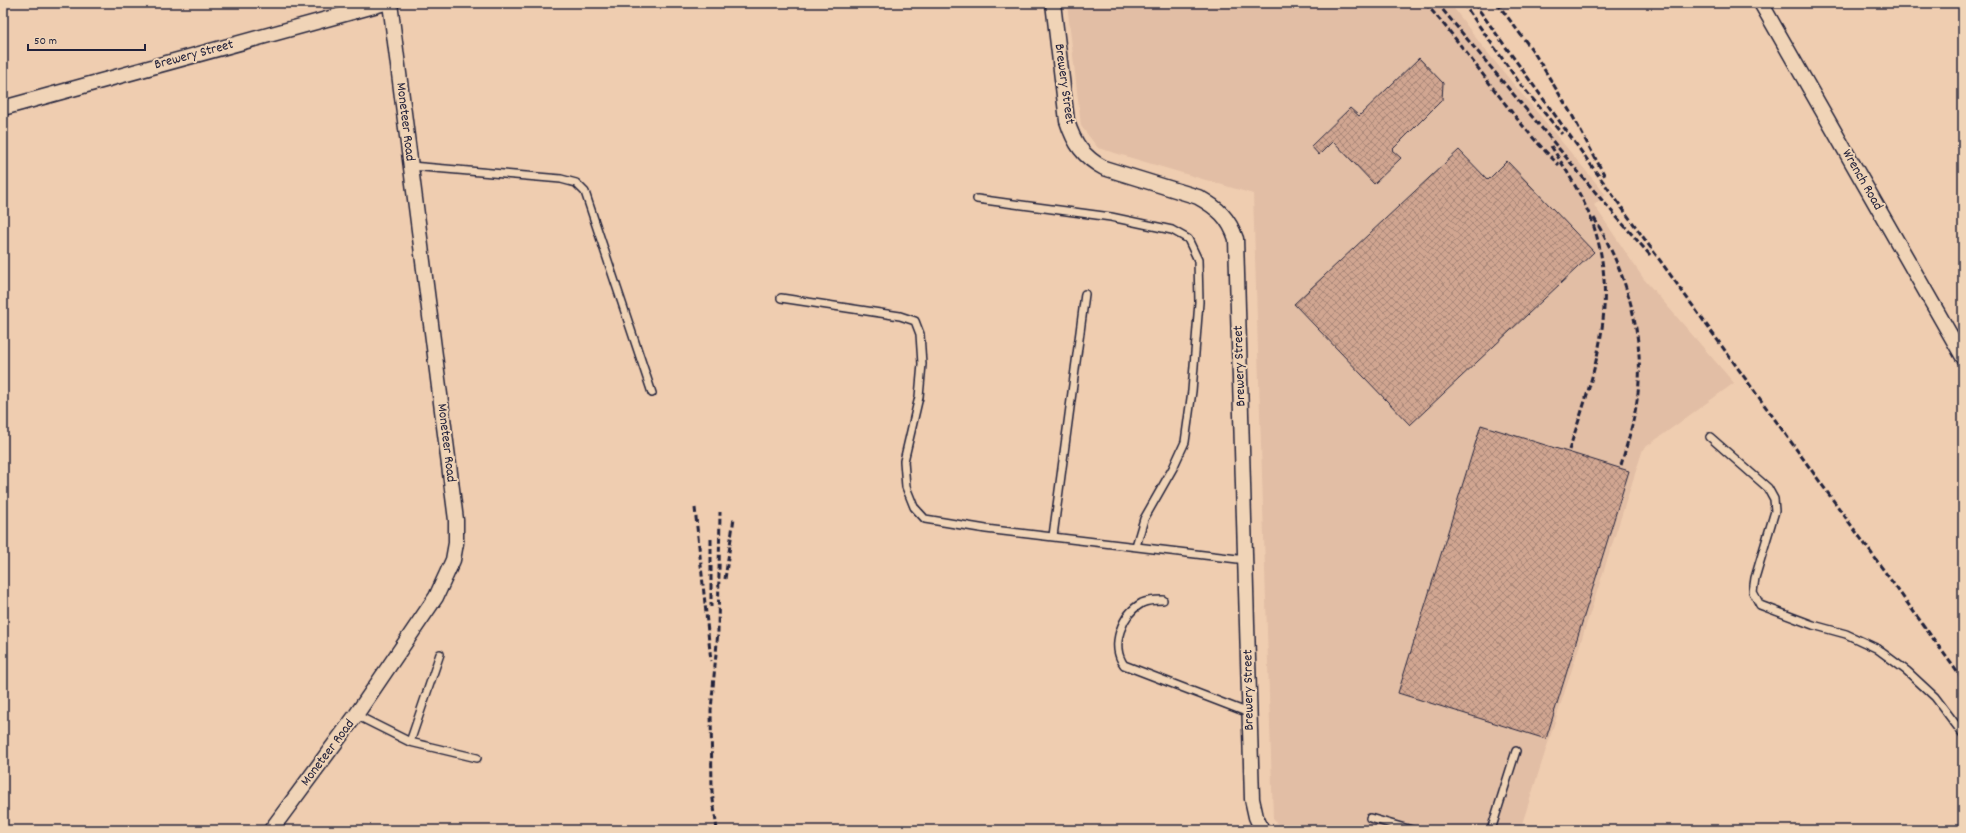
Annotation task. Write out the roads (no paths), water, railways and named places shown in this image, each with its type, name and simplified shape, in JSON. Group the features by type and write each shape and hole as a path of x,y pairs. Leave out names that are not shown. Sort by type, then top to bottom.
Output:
{"street":[{"name":"Brewery Street","path":"3,108 385,3"},
{"name":"Moneteer Road","path":"271,830 356,715 436,597 453,560 456,543 456,520 390,3"},
{"name":"Brewery Street","path":"1053,3 1067,121 1072,136 1081,152 1091,162 1104,168 1198,197 1211,204 1222,213 1231,225 1236,239 1252,799 1256,817 1262,830"},
{"name":"Wrench Road","path":"1761,3 1963,357"}],"lane":[{"path":"411,166 560,179 576,183 585,192 652,393"},
{"path":"977,199 1111,217 1172,230 1188,239 1198,260 1199,310 1192,391 1185,442 1173,468 1144,519 1136,546"},
{"path":"1054,536 1085,294"},
{"path":"781,298 900,316 915,321 920,334 921,356 919,397 904,461 906,487 914,507 925,519 1246,560"},
{"path":"1710,437 1768,488 1774,499 1775,511 1755,578 1753,592 1760,605 1813,625 1846,634 1876,648 1907,671 1935,697 1963,734"},
{"path":"1163,600 1144,602 1131,610 1121,629 1118,643 1118,657 1124,665 1249,713"},
{"path":"410,742 440,654"},
{"path":"356,715 410,742 477,758"},
{"path":"1491,830 1516,751"},
{"path":"1370,818 1409,830"}],"railway":[{"path":"1425,3 1459,43 1523,126 1559,165"},
{"path":"1437,3 1601,199 1650,255"},
{"path":"1463,3 1521,85 1562,134"},
{"path":"1474,3 1963,680"},
{"path":"1497,3 1533,51 1572,115 1606,178"},
{"path":"1551,146 1580,194 1593,224 1601,253 1604,282 1604,310 1595,366 1569,450"},
{"path":"1594,218 1615,259 1623,280 1630,302 1638,347 1639,370 1637,402 1621,465"},
{"path":"695,508 711,661"},
{"path":"717,830 712,792 711,710 718,631 720,512"},
{"path":"725,579 734,518"},
{"path":"711,539 711,607"}]}
